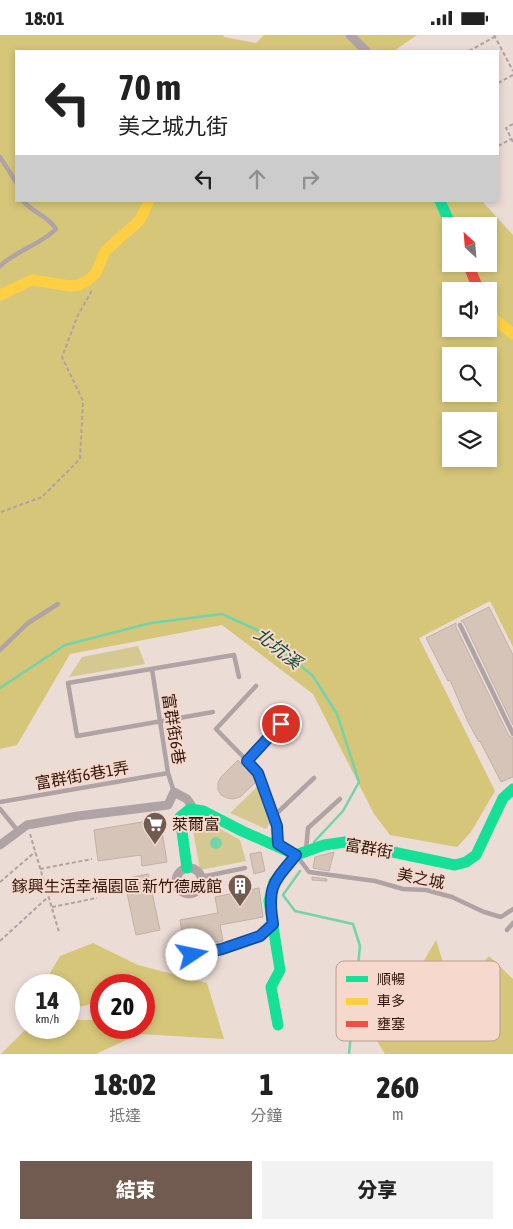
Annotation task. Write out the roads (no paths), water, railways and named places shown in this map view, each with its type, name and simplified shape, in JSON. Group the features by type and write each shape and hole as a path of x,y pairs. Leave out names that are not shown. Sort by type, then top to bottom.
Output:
{"street":[{"path":"350,35 365,50"},
{"path":"0,295 32,280 70,285 79,285 87,281 96,273 105,251 140,220 149,202"},
{"path":"440,202 447,217"},
{"path":"497,321 513,334"},
{"name":"富群街","path":"301,853 324,845 344,842 455,865 462,864 476,855 503,798 513,789"},
{"path":"168,805 174,792 187,799 188,810"},
{"path":"0,845 27,825 78,816 168,805 188,810 202,810 244,831 301,853 274,882 269,901 280,970 271,987 278,1025"},
{"path":"187,868 179,822 180,817 188,810"},
{"path":"187,868 196,870 201,877 201,885 196,893 187,895 177,888 175,879 179,872 187,868"}],"lane":[{"path":"0,157 15,180"},
{"path":"0,266 10,256 49,236 56,229 50,219 28,207 24,202"},
{"path":"0,650 28,623 58,604"},
{"path":"460,625 513,734"},
{"path":"213,713 77,736 68,683 234,655 239,677"},
{"name":"富群街6巷","path":"152,669 168,773 174,792"},
{"path":"256,686 216,729 258,773 277,826 278,844"},
{"path":"247,761 281,724"},
{"name":"富群街6巷1弄","path":"0,801 168,773"},
{"path":"274,816 314,778"},
{"path":"301,853 308,827 340,799"},
{"path":"0,809 18,831"},
{"name":"美之城","path":"301,853 309,872 375,881 403,889 426,890 452,897 484,912 501,917 513,909"},
{"path":"201,877 245,868"},
{"path":"507,930 513,923"},
{"path":"177,958 222,949 260,936 273,924"}],"waterway":[{"name":"北坑溪","path":"0,688 65,645 151,623 222,614 259,631 313,676 337,714 359,782 343,811 314,842"},
{"name":"北坑溪","path":"300,871 283,895 295,911 353,924 360,946 358,961"},
{"name":"北坑溪","path":"349,1054 350,1041"}],"place":[{"name":"萊爾富","path":"155,845"},
{"name":"鎵興生活幸福園區 新竹德威館","path":"240,907"}]}
